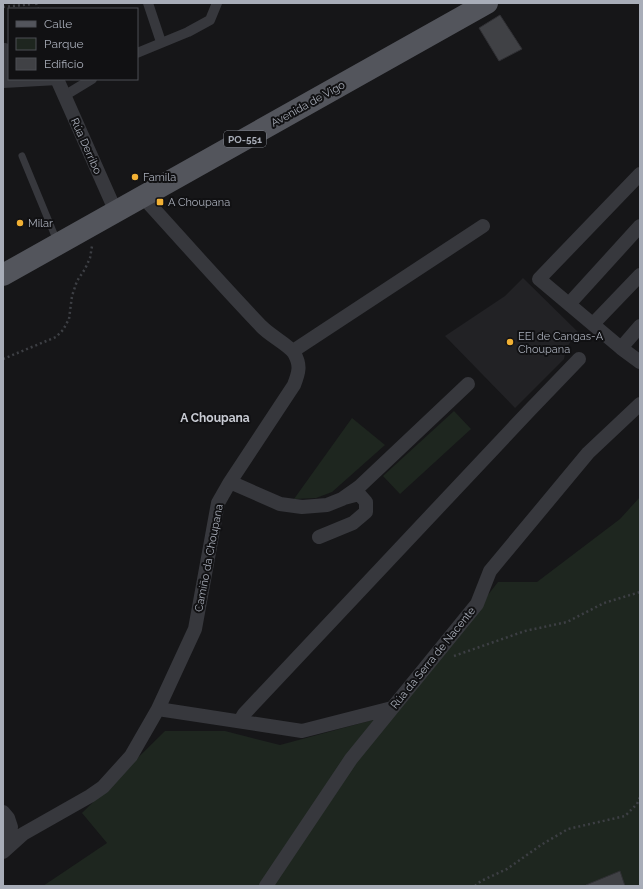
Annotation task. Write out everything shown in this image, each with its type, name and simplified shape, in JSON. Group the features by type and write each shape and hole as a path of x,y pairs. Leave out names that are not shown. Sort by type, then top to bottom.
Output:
{"main road":[{"name":"Avenida de Vigo","path":"3,275 487,3"}],"street":[{"path":"148,3 161,42"},
{"path":"138,53 188,32 210,20 217,3"},
{"path":"5,54 6,82 57,80"},
{"name":"Rúa Derribo","path":"57,80 116,212"},
{"path":"64,96 90,80"},
{"path":"640,174 539,279 620,348 640,362"},
{"path":"143,197 223,287 267,332 293,351 483,226"},
{"path":"569,304 640,226"},
{"path":"593,324 640,275"},
{"path":"620,348 640,326"},
{"name":"Camiño da Choupana","path":"3,852 23,834 90,796 102,787 131,756 158,709 195,629 218,503 230,482 294,385 299,371 298,360 293,351"},
{"path":"240,721 255,702 579,360"},
{"path":"342,499 359,486 468,384"},
{"name":"Rúa da Serra de Nacente","path":"266,886 350,759 477,604 490,571 588,454 640,404"},
{"path":"230,482 280,504 302,507 327,505 359,494 366,502 366,512 354,523 319,537"},
{"path":"158,709 302,731 392,708"},
{"path":"3,812 8,818 11,827 3,841"}],"lane":[{"path":"22,156 59,244"}],"path":[{"path":"3,7 34,3"},
{"path":"3,359 56,337 63,330 69,319 72,296 77,281 86,268 90,258 94,240 89,227"},
{"path":"448,658 525,631 567,622 604,603 640,592"},
{"path":"475,886 481,881 507,869 541,845 568,829 625,816 638,804 640,797"}],"shaded area":[{"name":"EEI de Cangas-A Choupana","path":"523,278 578,332 566,348 564,359 515,408 445,336 505,296"}],"green space":[{"path":"454,411 471,429 400,494 383,476"},
{"path":"352,418 385,445 332,492 316,498 294,499"},
{"path":"640,497 640,886 43,886 107,843 82,813 165,731 225,731 280,745 395,714 498,582 537,582 620,519"}],"building":[{"path":"500,15 522,49 499,61 479,28"},
{"path":"620,871 625,886 586,886 586,885"}],"place":[{"name":"Famila","path":"135,177"},
{"name":"A Choupana","path":"160,202"},
{"name":"Milar","path":"20,223"},
{"name":"EEI de Cangas-A Choupana","path":"510,342"}],"district":[{"name":"A Choupana","path":"215,418"}]}
